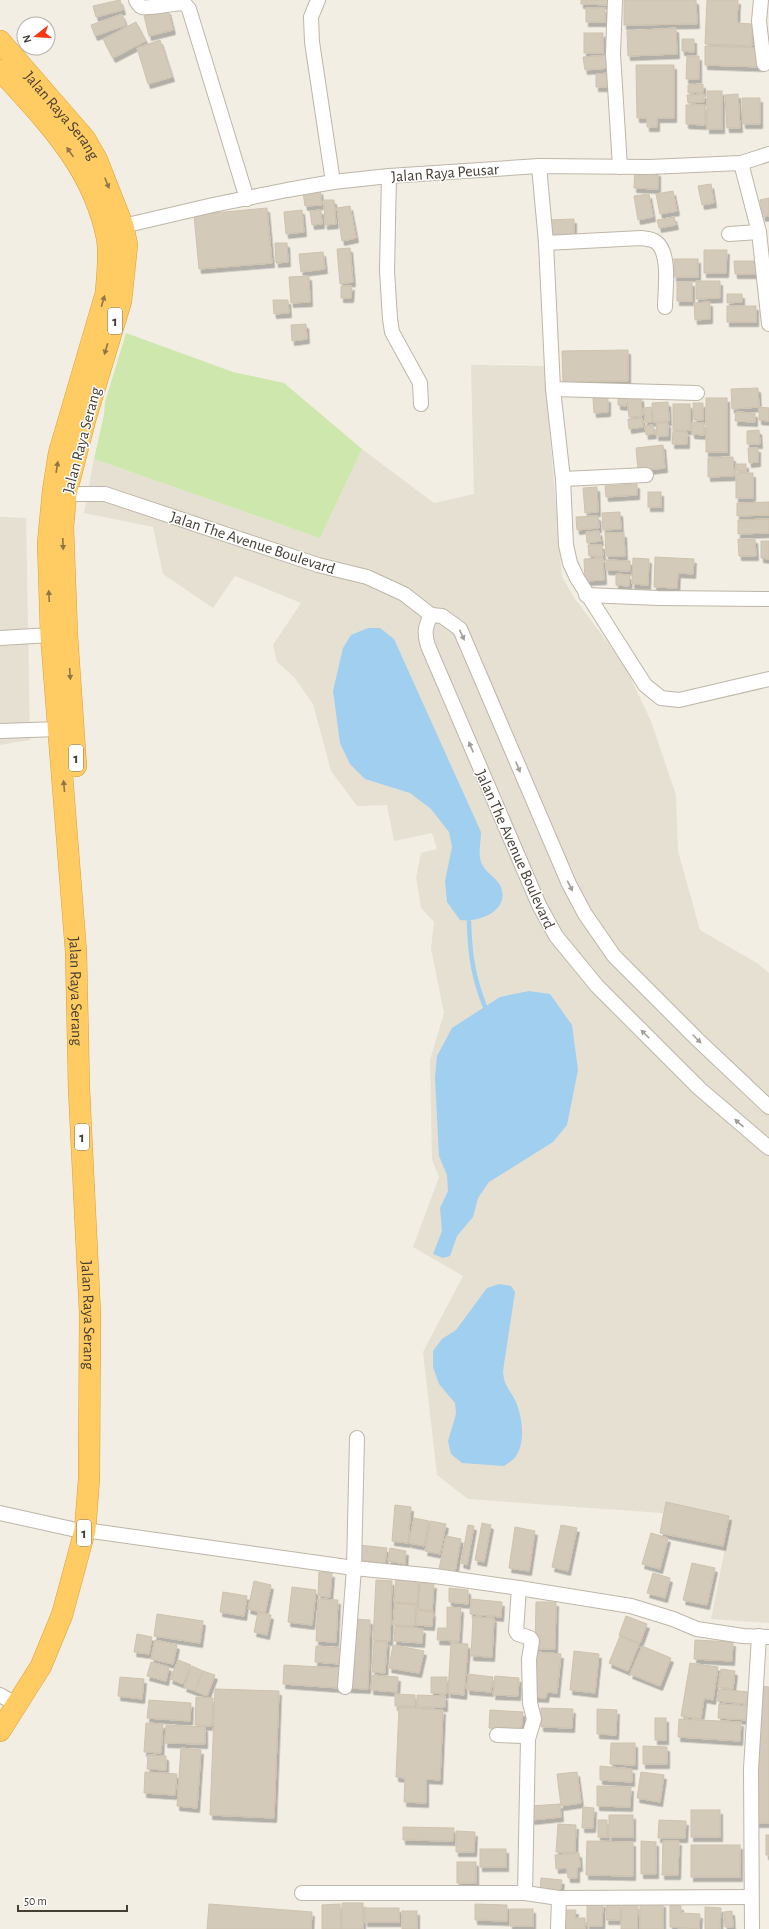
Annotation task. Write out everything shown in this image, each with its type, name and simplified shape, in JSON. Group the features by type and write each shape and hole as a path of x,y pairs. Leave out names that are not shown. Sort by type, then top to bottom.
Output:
{"highway":[{"name":"Jalan Raya Serang","path":"0,41 85,139 97,160 124,226 127,245 121,301 85,420 60,493 48,543 51,635 72,881 76,952 79,1089 89,1291 90,1393 83,1426 79,1529 41,1666 9,1700"},
{"name":"Jalan Raya Serang","path":"0,70 52,129 85,174 98,207 107,239 108,267 106,293 60,453 60,493 63,527 67,635 81,834 72,881"},
{"path":"0,1732 9,1700"}],"street":[{"path":"136,0 138,5 143,8 184,3 189,8 247,198"},
{"path":"318,0 311,17 312,42 333,182"},
{"path":"615,0 613,54 620,167"},
{"path":"761,0 759,21 764,64"},
{"name":"Jalan Raya Peusar","path":"124,226 247,198 333,182 389,176 538,166 620,167 741,163 769,154"},
{"path":"741,163 759,232 769,324"},
{"path":"538,166 546,243 553,389 563,479 570,563 586,595 637,670 645,685 661,698 679,700 769,679"},
{"path":"389,176 387,271 390,319 392,332 420,383 421,404"},
{"path":"729,234 759,232"},
{"path":"546,243 651,239 658,243 662,249 665,259 665,307"},
{"path":"553,389 697,393"},
{"path":"563,479 646,475"},
{"name":"Jalan The Avenue Boulevard","path":"60,493 105,494 318,565 367,577 404,594 431,615 442,616 460,629 568,884 585,914 614,956 698,1040 769,1107"},
{"path":"586,595 658,598 769,599"},
{"name":"Jalan The Avenue Boulevard","path":"431,615 426,626 425,635 428,646 539,905 556,936 581,968 658,1048 706,1094 769,1148"},
{"path":"0,638 51,635"},
{"path":"0,730 59,729"},
{"path":"345,1687 354,1568 357,1438"},
{"path":"0,1513 79,1529 354,1568 435,1576 631,1606 673,1619 697,1629 743,1636 764,1636 751,1769 752,1929"},
{"path":"519,1588 516,1631 518,1634 530,1638 532,1641 529,1659 530,1703 534,1719 528,1739 526,1893"},
{"path":"497,1735 524,1736 528,1739"},
{"path":"302,1893 526,1893 559,1898 752,1897"},
{"path":"558,1929 559,1898"}],"shaded area":[{"path":"471,365 544,366 562,577 575,599 624,664 651,721 676,795 678,851 700,930 757,963 769,973 769,1623 711,1619 731,1518 468,1499 437,1475 423,1352 463,1276 413,1247 439,1177 432,1160 430,1060 444,1013 431,949 434,922 421,908 416,877 421,853 437,849 432,833 394,841 387,805 357,806 331,771 313,704 294,677 277,662 273,645 301,603 235,576 213,608 163,574 153,527 84,513 94,459 320,538 362,449 434,503 474,494"},
{"path":"0,517 26,518 30,740 0,745"}],"green space":[{"path":"126,333 233,372 284,383 362,449 320,538 94,459 104,415 105,402"}],"water":[{"path":"368,628 380,628 394,639 481,832 481,862 485,869 498,882 503,894 498,908 484,917 460,920 447,902 445,881 452,847 449,832 431,809 410,793 365,779 350,764 340,743 333,691 343,648 351,635"},
{"path":"529,991 550,994 572,1025 578,1070 567,1125 553,1142 489,1182 478,1198 473,1217 457,1236 450,1256 443,1258 433,1254 442,1231 440,1208 448,1191 447,1175 439,1156 435,1077 437,1056 452,1028 500,997"},
{"path":"499,1284 511,1286 515,1292 503,1371 506,1384 516,1402 520,1415 522,1429 521,1443 515,1457 504,1466 462,1463 451,1454 448,1441 456,1414 455,1403 439,1384 433,1367 433,1351 442,1339 456,1330 487,1288"}],"building":[{"path":"120,0 123,10 96,17 93,6"},
{"path":"581,0 612,0 612,5 581,4"},
{"path":"624,0 696,0 697,24 624,25"},
{"path":"707,0 738,0 737,23 752,24 752,46 705,44"},
{"path":"586,8 605,8 605,22 586,22"},
{"path":"168,10 173,30 149,36 144,16"},
{"path":"122,14 126,25 95,36 91,25"},
{"path":"136,22 146,41 113,58 103,39"},
{"path":"676,28 677,54 628,56 627,31"},
{"path":"584,33 603,33 603,53 584,53"},
{"path":"682,39 694,39 694,52 682,51"},
{"path":"160,40 172,77 148,84 137,48"},
{"path":"705,46 761,48 761,67 705,65"},
{"path":"610,55 611,68 585,70 583,57"},
{"path":"687,56 699,56 699,79 686,79"},
{"path":"636,65 674,65 674,118 657,118 657,127 647,127 647,118 637,118"},
{"path":"610,73 610,87 596,87 596,74"},
{"path":"703,84 703,92 688,93 688,85"},
{"path":"707,91 722,91 722,129 707,129"},
{"path":"704,94 704,102 688,103 687,95"},
{"path":"738,94 740,128 727,128 725,95"},
{"path":"742,98 760,98 760,124 743,124"},
{"path":"686,105 705,105 705,125 686,124"},
{"path":"635,171 658,172 658,189 634,188"},
{"path":"711,184 714,203 702,205 698,186"},
{"path":"320,190 322,205 305,206 303,192"},
{"path":"673,191 677,211 660,214 656,194"},
{"path":"649,194 653,217 638,220 634,196"},
{"path":"769,198 769,216 763,217 760,200"},
{"path":"324,200 334,200 336,224 325,225"},
{"path":"350,206 356,238 342,241 337,208"},
{"path":"267,208 272,263 199,269 194,215"},
{"path":"302,210 304,232 286,234 284,212"},
{"path":"321,210 322,224 312,225 310,211"},
{"path":"674,217 676,225 659,228 657,220"},
{"path":"574,219 574,236 548,237 548,220"},
{"path":"275,243 287,243 288,262 276,263"},
{"path":"350,248 353,282 340,284 337,249"},
{"path":"704,250 727,250 726,273 704,273"},
{"path":"323,252 325,269 301,272 299,254"},
{"path":"674,259 698,259 698,277 674,277"},
{"path":"734,261 756,261 757,274 735,274"},
{"path":"309,276 310,302 291,303 289,277"},
{"path":"696,281 720,281 720,298 696,299"},
{"path":"677,282 692,282 692,301 677,301"},
{"path":"341,286 352,286 351,298 341,298"},
{"path":"727,294 742,294 742,302 727,303"},
{"path":"273,300 288,300 289,313 274,314"},
{"path":"710,302 710,319 695,320 694,303"},
{"path":"727,306 756,306 756,322 727,322"},
{"path":"306,324 307,339 292,341 291,325"},
{"path":"628,350 628,381 563,382 562,351"},
{"path":"758,388 759,407 732,409 731,389"},
{"path":"618,397 626,398 626,406 618,405"},
{"path":"641,397 642,416 629,417 627,398"},
{"path":"593,398 608,398 608,412 594,413"},
{"path":"706,398 727,398 727,452 706,452"},
{"path":"668,402 669,421 653,422 652,403"},
{"path":"693,403 703,403 703,420 694,420"},
{"path":"673,404 690,404 690,430 673,430"},
{"path":"651,407 652,422 645,423 644,408"},
{"path":"759,407 769,408 769,421 759,420"},
{"path":"736,412 755,413 755,422 735,421"},
{"path":"642,418 643,427 629,429 628,419"},
{"path":"692,422 704,423 704,435 692,434"},
{"path":"657,423 668,423 668,436 656,436"},
{"path":"653,425 654,434 646,435 645,426"},
{"path":"759,430 760,444 747,444 747,431"},
{"path":"673,431 687,432 687,444 672,444"},
{"path":"663,445 665,468 638,471 636,448"},
{"path":"748,448 758,448 758,462 749,463"},
{"path":"733,457 734,476 708,477 708,458"},
{"path":"736,464 746,464 746,471 736,471"},
{"path":"736,473 753,473 753,498 736,498"},
{"path":"637,484 637,495 606,497 605,486"},
{"path":"597,487 598,512 585,513 583,488"},
{"path":"648,492 661,492 661,507 648,507"},
{"path":"769,502 769,515 737,516 737,503"},
{"path":"620,512 621,529 603,530 602,513"},
{"path":"598,516 599,528 577,530 576,517"},
{"path":"769,519 769,533 738,534 738,520"},
{"path":"599,531 601,541 587,543 586,532"},
{"path":"605,533 624,533 625,556 606,556"},
{"path":"738,539 755,539 756,556 739,556"},
{"path":"761,541 769,541 769,559 761,558"},
{"path":"588,545 602,545 603,556 589,556"},
{"path":"655,557 694,559 693,574 678,573 677,588 654,587"},
{"path":"603,558 604,580 585,581 584,559"},
{"path":"633,558 649,559 648,585 632,584"},
{"path":"606,560 630,561 630,571 606,570"},
{"path":"616,574 630,575 629,586 616,585"},
{"path":"666,1502 729,1516 723,1546 660,1533"},
{"path":"395,1505 411,1507 408,1543 392,1541"},
{"path":"414,1518 429,1521 424,1546 409,1543"},
{"path":"430,1521 446,1524 440,1554 425,1551"},
{"path":"482,1523 491,1525 484,1562 475,1560"},
{"path":"468,1525 474,1526 467,1565 461,1563"},
{"path":"561,1525 577,1528 568,1571 552,1567"},
{"path":"515,1527 535,1531 529,1571 509,1568"},
{"path":"651,1533 668,1538 660,1569 642,1564"},
{"path":"446,1536 461,1539 455,1572 439,1569"},
{"path":"359,1545 387,1548 385,1563 358,1560"},
{"path":"390,1548 406,1551 405,1564 388,1561"},
{"path":"692,1563 715,1568 707,1605 683,1600"},
{"path":"319,1572 332,1573 330,1597 318,1596"},
{"path":"653,1573 670,1578 665,1598 647,1593"},
{"path":"396,1578 419,1580 417,1604 394,1602"},
{"path":"376,1580 392,1581 390,1641 373,1640"},
{"path":"254,1581 271,1585 265,1613 248,1609"},
{"path":"420,1583 434,1584 432,1611 418,1609"},
{"path":"292,1587 316,1590 312,1625 288,1622"},
{"path":"449,1588 468,1590 468,1604 449,1602"},
{"path":"223,1592 247,1596 244,1616 220,1612"},
{"path":"318,1599 338,1600 336,1642 316,1641"},
{"path":"471,1599 502,1602 501,1617 470,1614"},
{"path":"536,1602 556,1602 555,1649 535,1649"},
{"path":"395,1603 416,1605 414,1626 393,1625"},
{"path":"447,1607 461,1608 459,1641 437,1640 438,1628 447,1628"},
{"path":"417,1610 433,1612 432,1626 415,1625"},
{"path":"258,1612 271,1615 267,1635 254,1632"},
{"path":"157,1614 203,1621 200,1643 154,1636"},
{"path":"626,1616 647,1624 640,1643 619,1635"},
{"path":"473,1617 494,1618 492,1657 471,1656"},
{"path":"351,1619 370,1620 368,1689 348,1688"},
{"path":"395,1626 423,1629 422,1643 394,1641"},
{"path":"137,1634 152,1637 149,1654 134,1652"},
{"path":"620,1636 639,1644 628,1671 609,1663"},
{"path":"155,1640 177,1645 173,1664 151,1659"},
{"path":"695,1640 733,1642 732,1661 694,1659"},
{"path":"374,1641 387,1642 385,1673 372,1672"},
{"path":"451,1643 468,1644 464,1695 448,1693"},
{"path":"393,1645 424,1651 419,1673 389,1668"},
{"path":"316,1646 341,1648 340,1664 315,1662"},
{"path":"642,1646 671,1658 660,1686 630,1674"},
{"path":"574,1651 599,1654 595,1693 570,1690"},
{"path":"536,1652 561,1654 557,1693 547,1692 546,1698 531,1697"},
{"path":"178,1660 191,1665 183,1684 170,1679"},
{"path":"151,1662 169,1667 166,1681 147,1676"},
{"path":"690,1663 718,1667 713,1700 704,1698 701,1719 681,1716"},
{"path":"284,1665 340,1668 339,1688 283,1684"},
{"path":"192,1666 203,1671 195,1691 184,1687"},
{"path":"721,1669 735,1671 733,1689 718,1687"},
{"path":"203,1671 215,1675 207,1696 195,1691"},
{"path":"468,1674 493,1677 491,1692 467,1690"},
{"path":"372,1675 398,1677 397,1692 371,1690"},
{"path":"495,1676 519,1678 518,1696 493,1695"},
{"path":"120,1677 144,1679 142,1699 118,1696"},
{"path":"431,1677 447,1677 446,1694 431,1693"},
{"path":"758,1686 769,1687 769,1823 755,1823"},
{"path":"215,1689 279,1691 274,1818 210,1815"},
{"path":"719,1689 748,1692 747,1704 717,1701"},
{"path":"395,1694 415,1695 415,1706 395,1706"},
{"path":"417,1695 445,1696 445,1707 417,1707"},
{"path":"196,1697 213,1698 212,1726 195,1725"},
{"path":"149,1700 191,1703 190,1721 147,1718"},
{"path":"719,1704 749,1706 748,1720 718,1718"},
{"path":"399,1707 443,1710 440,1780 426,1779 426,1803 404,1802 405,1778 396,1777"},
{"path":"541,1708 573,1709 572,1728 541,1727"},
{"path":"597,1709 617,1710 616,1735 597,1734"},
{"path":"490,1710 523,1712 521,1731 489,1728"},
{"path":"655,1718 666,1718 666,1740 655,1740"},
{"path":"679,1719 741,1722 740,1741 678,1737"},
{"path":"146,1723 163,1724 161,1753 144,1752"},
{"path":"166,1725 205,1727 205,1744 165,1743"},
{"path":"611,1743 635,1743 635,1765 610,1764"},
{"path":"643,1746 667,1747 667,1764 643,1764"},
{"path":"181,1748 201,1750 197,1808 177,1806"},
{"path":"148,1755 166,1756 166,1770 147,1769"},
{"path":"600,1766 632,1769 632,1782 600,1780"},
{"path":"145,1772 177,1774 175,1795 144,1793"},
{"path":"577,1772 581,1803 561,1806 557,1774"},
{"path":"641,1772 664,1775 660,1802 637,1798"},
{"path":"597,1786 631,1787 630,1807 597,1806"},
{"path":"560,1804 561,1817 532,1820 530,1806"},
{"path":"583,1807 594,1808 593,1828 582,1828"},
{"path":"691,1810 720,1810 720,1837 691,1837"},
{"path":"609,1815 633,1815 633,1837 609,1837"},
{"path":"598,1820 607,1820 607,1837 598,1837"},
{"path":"659,1820 686,1821 685,1838 658,1838"},
{"path":"558,1824 576,1825 575,1853 556,1852"},
{"path":"403,1827 454,1828 453,1841 403,1840"},
{"path":"456,1831 475,1832 474,1852 456,1852"},
{"path":"766,1835 769,1835 769,1855 766,1855"},
{"path":"587,1841 633,1842 633,1876 586,1875"},
{"path":"641,1841 656,1842 656,1874 641,1874"},
{"path":"663,1841 679,1841 678,1875 662,1875"},
{"path":"691,1845 740,1845 740,1877 691,1877"},
{"path":"480,1849 506,1849 506,1867 480,1867"},
{"path":"579,1853 580,1867 577,1867 577,1878 568,1878 567,1868 556,1869 555,1855"},
{"path":"457,1862 476,1862 476,1883 457,1883"},
{"path":"541,1878 562,1880 560,1892 540,1890"},
{"path":"587,1902 603,1903 602,1926 587,1926"},
{"path":"607,1902 620,1903 620,1920 606,1920"},
{"path":"342,1903 363,1903 363,1929 342,1929"},
{"path":"640,1903 663,1903 663,1929 640,1929"},
{"path":"209,1904 312,1912 311,1929 207,1929"},
{"path":"340,1904 341,1929 322,1929 322,1905"},
{"path":"475,1904 507,1905 507,1921 475,1920"},
{"path":"622,1905 638,1905 637,1929 621,1929"},
{"path":"670,1905 681,1906 681,1913 700,1914 699,1929 670,1927"},
{"path":"705,1907 721,1908 720,1929 705,1929"},
{"path":"365,1908 399,1908 399,1922 365,1922"},
{"path":"510,1909 533,1909 533,1926 510,1926"},
{"path":"562,1910 576,1910 575,1918 585,1918 585,1929 562,1929"},
{"path":"402,1911 417,1911 417,1929 402,1929"},
{"path":"732,1911 733,1927 725,1927 724,1912"}],"waterway":[{"path":"469,922 473,965 485,1007"}]}
